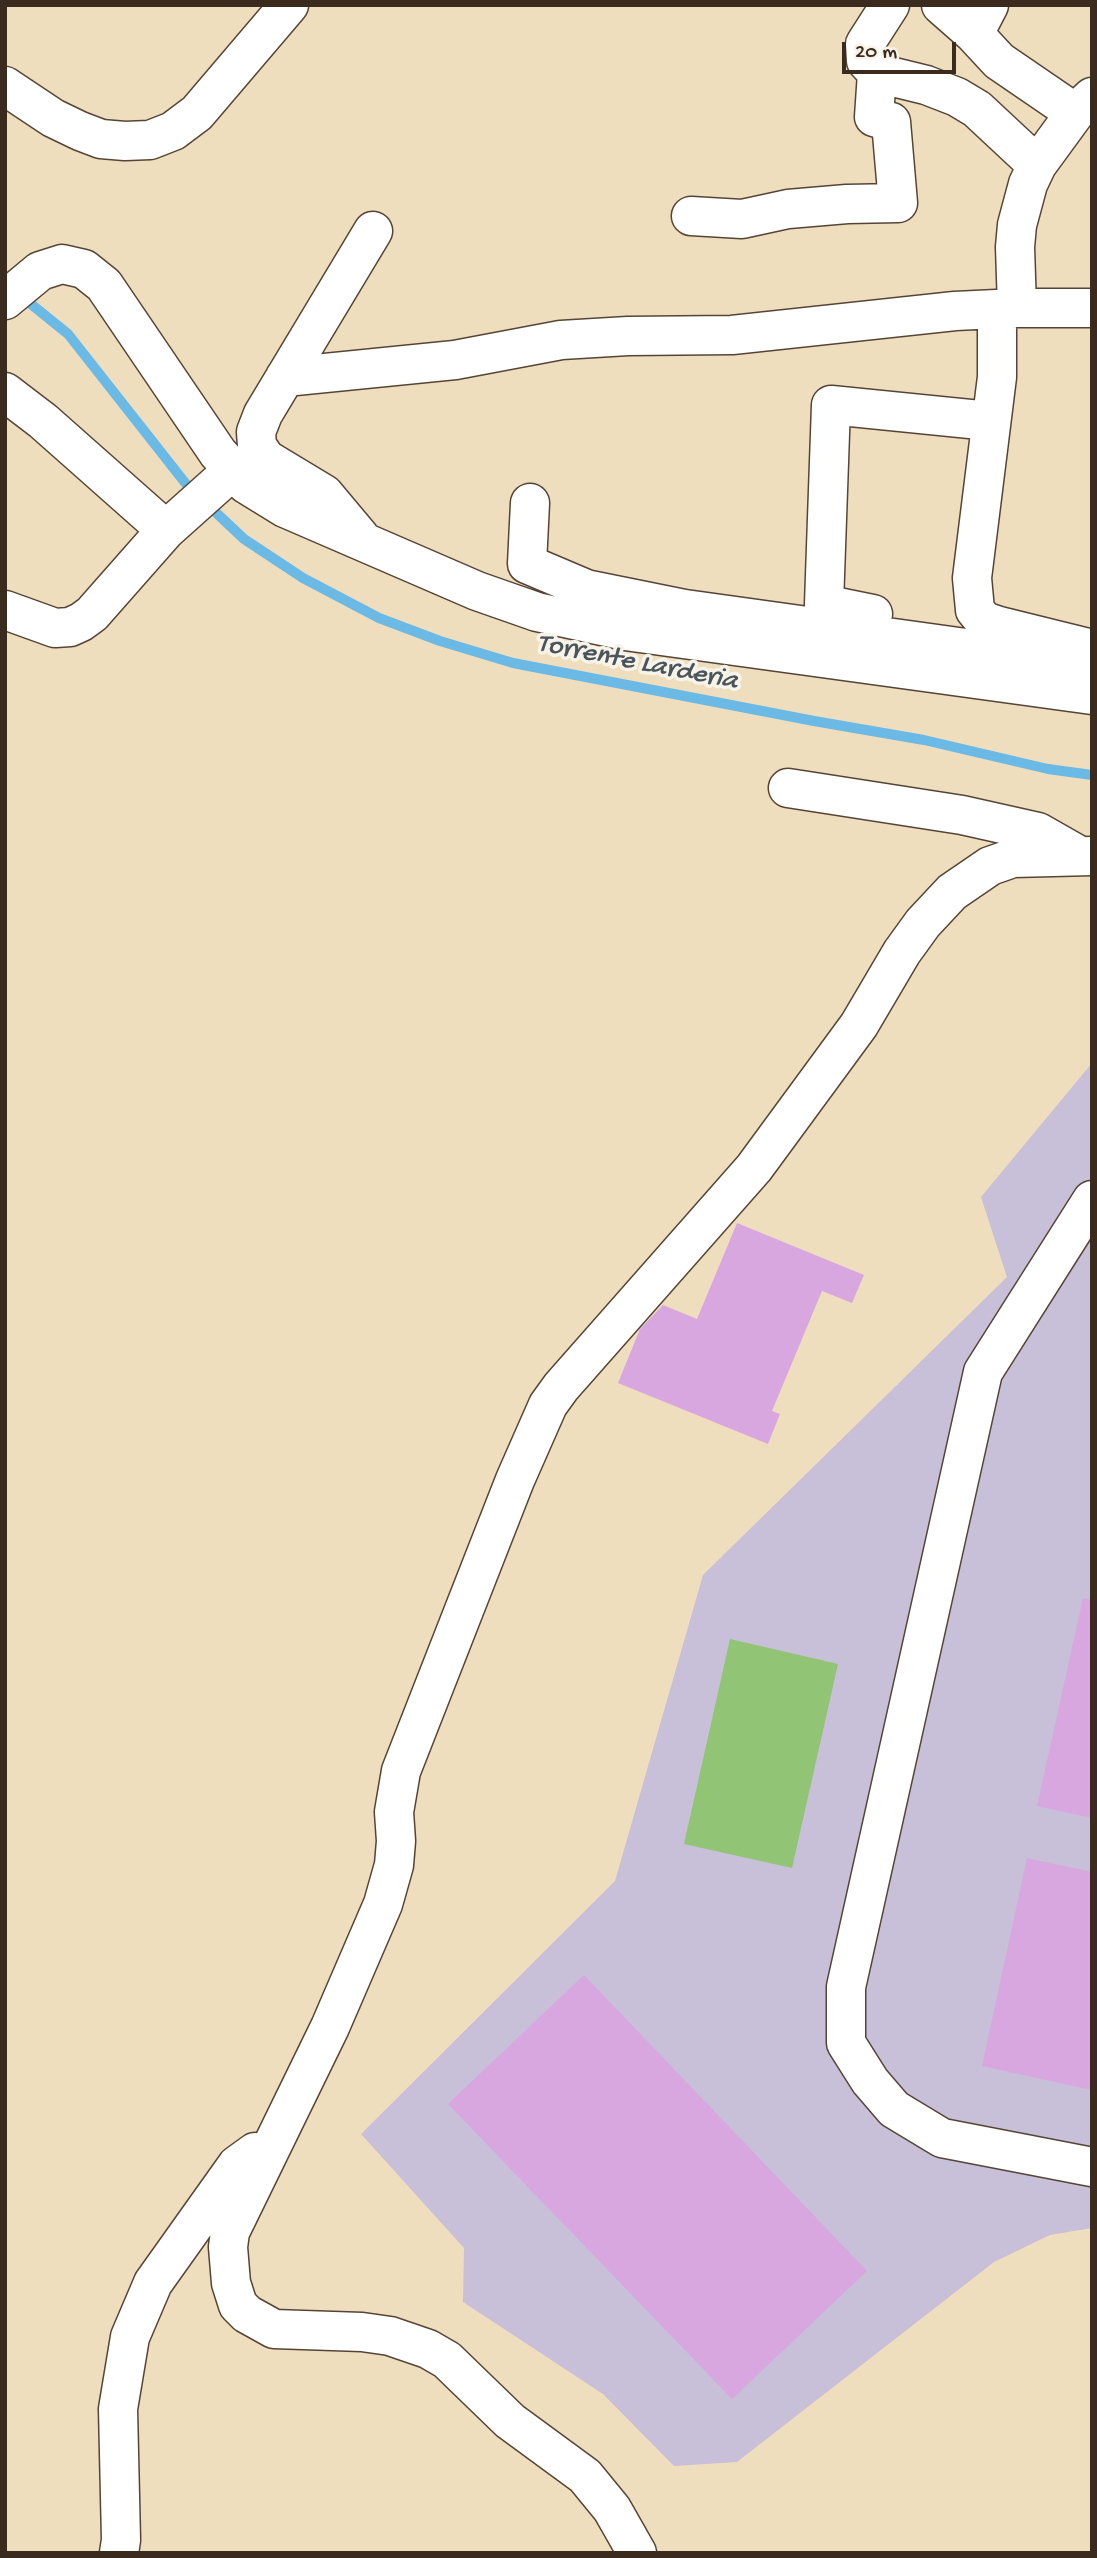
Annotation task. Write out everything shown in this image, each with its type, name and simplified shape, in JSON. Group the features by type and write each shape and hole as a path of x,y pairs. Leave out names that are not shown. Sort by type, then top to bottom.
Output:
{"street":[{"path":"5,86 53,118 101,139 150,139 173,131 197,113 289,5"},
{"path":"890,5 865,44 866,61 877,73 926,85 957,97 977,109 1037,165"},
{"path":"942,5 981,19 999,61 1083,105 1037,165 1028,184 1017,225 989,421 972,578 975,611 984,621 1092,649"},
{"path":"691,216 742,219 788,209 898,202 891,122 874,117 877,73"},
{"path":"366,544 324,495 278,469 265,458 257,446 256,432 262,414 373,231"},
{"path":"5,300 40,271 62,264 84,269 104,285 232,471 246,484 285,508 477,591 537,612 583,623 1092,695"},
{"path":"285,377 443,362 561,340 732,335 909,315 1007,309 1092,309"},
{"path":"5,392 43,421 166,530"},
{"path":"989,421 831,405 824,604 959,633 1009,654 1092,680"},
{"path":"5,610 55,628 70,627 81,622 92,614 166,530 232,471"},
{"path":"530,503 527,565 586,589 685,609 1009,654"},
{"path":"788,788 962,815 1038,832 1086,856"},
{"path":"637,2553 612,2509 585,2476 510,2421 447,2360 419,2345 390,2336 334,2330 274,2329 247,2314 238,2305 234,2295 228,2266 230,2232 330,2027 383,1904 394,1865 397,1841 394,1812 401,1771 531,1441 548,1405 754,1168 859,1025 902,952 923,923 952,892 990,866 1013,858 1086,856"},
{"path":"1092,1200 983,1371 846,1987 846,2043 870,2081 894,2109 942,2138 1092,2167"},
{"path":"119,2553 118,2409 130,2337 153,2283 237,2165 276,2137"}],"shaded area":[{"path":"1092,1063 1092,2228 1050,2235 994,2262 737,2462 674,2466 603,2394 463,2302 464,2248 361,2134 615,1881 703,1575 1007,1277 981,1197"}],"green space":[{"path":"730,1639 838,1664 792,1868 684,1844"}],"building":[{"path":"737,1223 864,1275 852,1303 822,1291 772,1411 780,1414 768,1444 618,1383 640,1329 663,1305 697,1319"},
{"path":"1083,1598 1092,1600 1092,1818 1037,1806"},
{"path":"1027,1858 1092,1872 1092,2090 982,2066"},
{"path":"584,1975 867,2271 732,2399 448,2104"}],"waterway":[{"name":"Torrente Larderia","path":"21,296 68,334 190,489"},
{"name":"Torrente Larderia","path":"209,506 244,539 303,578 379,618 440,641 513,663 924,740 1048,769 1092,775"}]}
